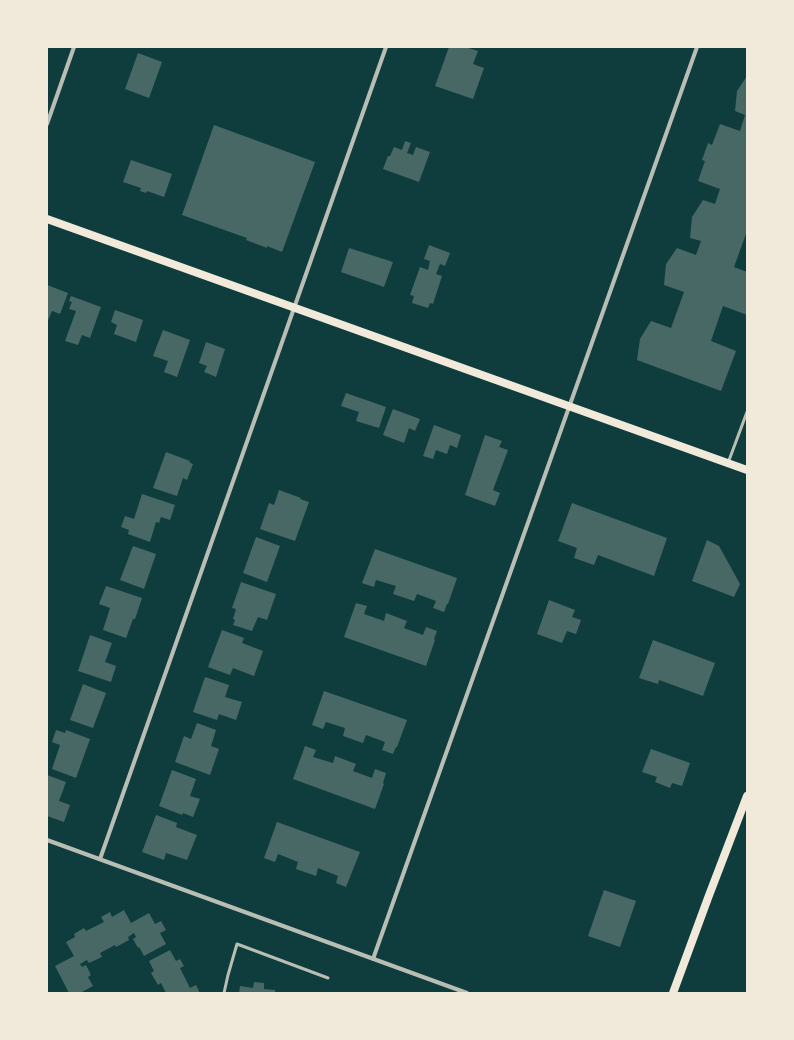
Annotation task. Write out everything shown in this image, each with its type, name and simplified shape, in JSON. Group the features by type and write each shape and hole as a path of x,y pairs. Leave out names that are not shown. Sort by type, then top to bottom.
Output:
{"main road":[{"path":"47,219 747,470"},
{"path":"673,993 747,796"}],"street":[{"path":"47,124 74,47"},
{"path":"100,860 386,47"},
{"path":"373,959 697,47"},
{"path":"47,840 467,993"}],"lane":[{"path":"728,463 747,412"},
{"path":"224,993 237,944 328,978"}],"building":[{"path":"449,47 465,47 478,51 473,64 484,68 473,99 435,86"},
{"path":"138,53 162,62 149,98 125,89"},
{"path":"747,76 747,231 734,267 747,272 747,315 723,306 711,341 736,351 721,391 637,360 640,339 651,321 671,328 684,292 664,285 666,264 677,248 696,255 701,241 690,238 692,217 703,200 715,204 720,189 698,181 705,161 702,160 708,143 712,145 720,124 740,131 745,115 735,111 737,91"},
{"path":"214,125 315,162 282,252 267,246 267,248 246,240 247,238 182,215"},
{"path":"405,141 411,143 407,153 413,155 416,147 430,152 419,182 383,169 388,156 390,156 394,147 402,150"},
{"path":"131,160 172,174 164,197 147,191 146,193 140,191 141,188 123,182"},
{"path":"429,245 450,253 445,266 440,264 436,274 442,276 433,304 430,303 428,308 412,303 414,296 410,295 420,267 428,270 430,261 424,259"},
{"path":"349,248 393,262 384,287 341,272"},
{"path":"47,285 68,293 60,314 52,311 47,323"},
{"path":"71,296 101,307 90,338 82,335 78,345 65,341 76,311 69,309 72,302 69,301"},
{"path":"115,310 143,320 136,342 114,334 117,325 111,322"},
{"path":"163,330 190,340 177,377 164,372 168,361 153,356"},
{"path":"206,342 225,349 216,377 204,372 207,366 199,363"},
{"path":"346,393 386,407 379,428 356,421 359,412 341,406"},
{"path":"393,409 420,419 415,431 409,428 404,443 383,435"},
{"path":"434,425 461,435 457,448 450,445 447,454 436,450 433,459 423,456"},
{"path":"485,435 502,441 499,447 508,450 493,490 500,493 495,506 465,495"},
{"path":"166,452 190,461 189,462 193,464 187,480 183,478 177,496 153,488"},
{"path":"279,490 309,502 295,541 260,529 269,503 274,505"},
{"path":"142,494 175,505 170,520 161,517 159,523 156,522 150,542 128,534 129,530 121,527 125,516 134,519"},
{"path":"572,503 667,538 654,576 598,555 594,565 574,558 577,548 558,541"},
{"path":"256,537 280,546 267,582 243,573"},
{"path":"707,540 719,546 740,584 734,597 692,581"},
{"path":"133,546 156,554 144,589 120,580"},
{"path":"375,549 457,578 444,612 433,608 436,601 417,594 414,601 393,594 396,586 376,580 374,587 362,583"},
{"path":"241,582 276,594 267,620 258,617 252,631 233,625 236,609 232,608"},
{"path":"106,586 142,598 135,619 133,619 126,638 103,630 110,608 99,604"},
{"path":"549,600 575,610 572,617 581,620 576,634 567,631 562,643 537,634"},
{"path":"356,603 367,606 364,614 384,621 386,613 407,621 404,628 423,635 426,627 437,631 426,666 344,637"},
{"path":"222,630 244,638 242,643 263,651 254,676 233,668 230,675 208,667"},
{"path":"90,635 112,643 105,662 116,666 111,682 78,671"},
{"path":"653,640 715,663 703,696 659,680 658,684 639,678"},
{"path":"205,677 229,685 225,697 242,702 236,720 219,714 217,720 193,712"},
{"path":"83,684 106,693 93,728 70,720"},
{"path":"324,691 407,720 393,754 382,750 385,742 366,735 363,743 343,736 345,728 326,722 323,729 312,725"},
{"path":"197,723 216,730 211,746 219,749 210,775 175,762 184,736 191,739"},
{"path":"56,730 65,733 66,730 90,739 76,778 52,769 60,745 52,742"},
{"path":"305,746 316,750 313,757 333,763 335,756 356,764 353,771 372,778 375,769 386,773 384,784 375,809 293,779"},
{"path":"651,749 690,763 682,786 672,783 670,788 655,782 657,777 642,772"},
{"path":"172,770 196,779 190,796 200,799 193,817 183,813 182,815 159,806"},
{"path":"47,775 66,782 59,801 70,805 64,822 47,816"},
{"path":"156,815 177,823 176,827 197,835 187,860 166,853 164,860 142,852"},
{"path":"277,822 360,852 346,887 336,883 338,876 318,868 316,876 296,869 298,862 278,854 275,862 264,858"},
{"path":"604,890 636,901 620,947 588,936"},
{"path":"124,910 131,923 149,913 155,924 161,921 166,930 160,933 166,944 144,956 133,939 136,937 134,933 128,937 129,940 100,953 102,957 89,963 87,960 80,964 82,967 86,965 91,975 88,977 93,986 80,993 69,993 55,966 74,956 66,942 75,937 74,934 84,928 86,931 104,922 101,917 110,912 112,917"},
{"path":"170,950 176,961 180,959 184,966 180,968 190,988 196,985 200,993 166,993 161,983 158,985 151,973 154,971 149,961"},
{"path":"254,982 264,983 264,989 275,990 275,993 239,993 240,986 253,988"}]}
